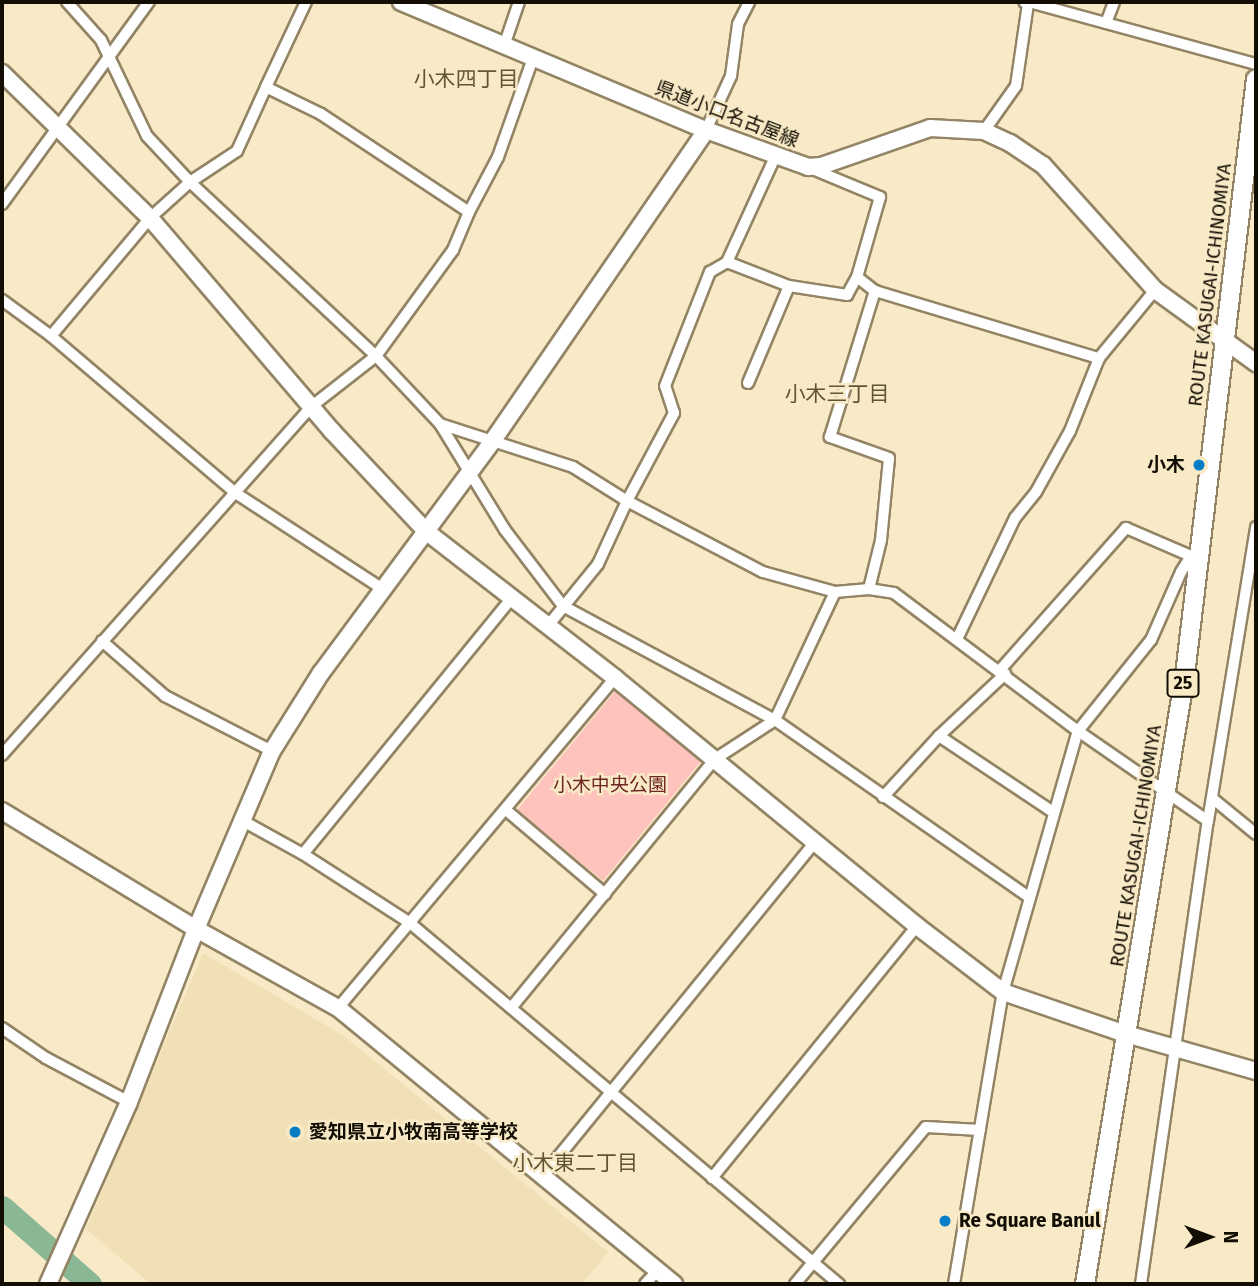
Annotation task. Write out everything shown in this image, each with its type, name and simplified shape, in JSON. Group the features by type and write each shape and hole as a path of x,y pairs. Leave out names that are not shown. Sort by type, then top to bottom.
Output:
{"main road":[{"name":"ROUTE KASUGAI-ICHINOMIYA","path":"1085,1284 1166,792 1256,79"}],"street":[{"path":"68,2 101,40 110,55 146,136 190,182 376,356 440,424 505,530 563,606 775,720 1029,897"},
{"path":"2,204 149,2"},
{"path":"51,336 150,218 190,182 237,151 306,2"},
{"name":"県道小口名古屋線","path":"401,2 706,130 808,167 821,166 930,128 984,131 1010,143 1043,165 1155,290 1224,341 1255,359"},
{"path":"504,46 519,2"},
{"path":"48,1283 129,1102 196,929 271,751 321,673 494,439 706,130 731,76 738,24 749,2"},
{"path":"984,131 1016,86 1027,2 1256,64"},
{"path":"1106,23 1114,2"},
{"path":"2,755 312,406 376,356 453,250 498,157 533,58"},
{"path":"2,73 150,218 332,431 427,532 615,678 917,926 1003,992 1126,1034 1256,1071"},
{"path":"266,88 321,114 470,212"},
{"path":"547,626 598,564 627,501 674,413 666,386 710,272 727,262 775,157"},
{"path":"727,262 789,286 847,295 857,277 880,197 808,167"},
{"path":"857,277 875,291 1099,358"},
{"path":"748,383 789,286"},
{"path":"957,639 1015,518 1036,492 1070,430 1099,358 1155,290"},
{"path":"869,589 881,540 889,458 830,437 875,291"},
{"path":"2,300 51,336 234,492 383,589"},
{"path":"440,424 494,439 573,467 627,501 763,572 835,592 869,589 894,593 1079,732 1208,821"},
{"path":"1141,1284 1208,821 1256,527"},
{"path":"883,797 1002,672 1126,528 1196,556 1181,572 1151,640 1079,732 1053,812 1003,992 954,1284"},
{"path":"510,1008 715,759 775,720 835,592"},
{"path":"303,854 512,598"},
{"path":"102,641 165,696 271,751"},
{"path":"338,1008 615,678"},
{"path":"939,736 1053,812"},
{"path":"1212,799 1256,834"},
{"path":"506,810 605,894"},
{"path":"2,811 196,929 338,1008 541,1178 674,1284"},
{"path":"243,821 303,854 410,923 839,1284"},
{"path":"541,1178 609,1091 815,842"},
{"path":"712,1178 917,926"},
{"path":"2,1028 46,1058 129,1102"},
{"path":"795,1284 926,1127 980,1130"},
{"path":"645,1284 657,1271"}],"shaded area":[{"name":"愛知県立小牧南高等学校","path":"203,953 344,1036 608,1252 582,1284 151,1284 86,1229"}],"green space":[{"name":"小木中央公園","path":"617,689 702,760 603,881 517,810"}],"waterway":[{"path":"2,1207 90,1284"}],"place":[{"name":"小木","path":"1199,465"},
{"name":"愛知県立小牧南高等学校","path":"295,1132"},
{"name":"Re Square Banul","path":"945,1221"}],"district":[{"name":"小木四丁目","path":"466,79"},
{"name":"小木三丁目","path":"837,394"},
{"name":"小木東二丁目","path":"575,1163"}]}
